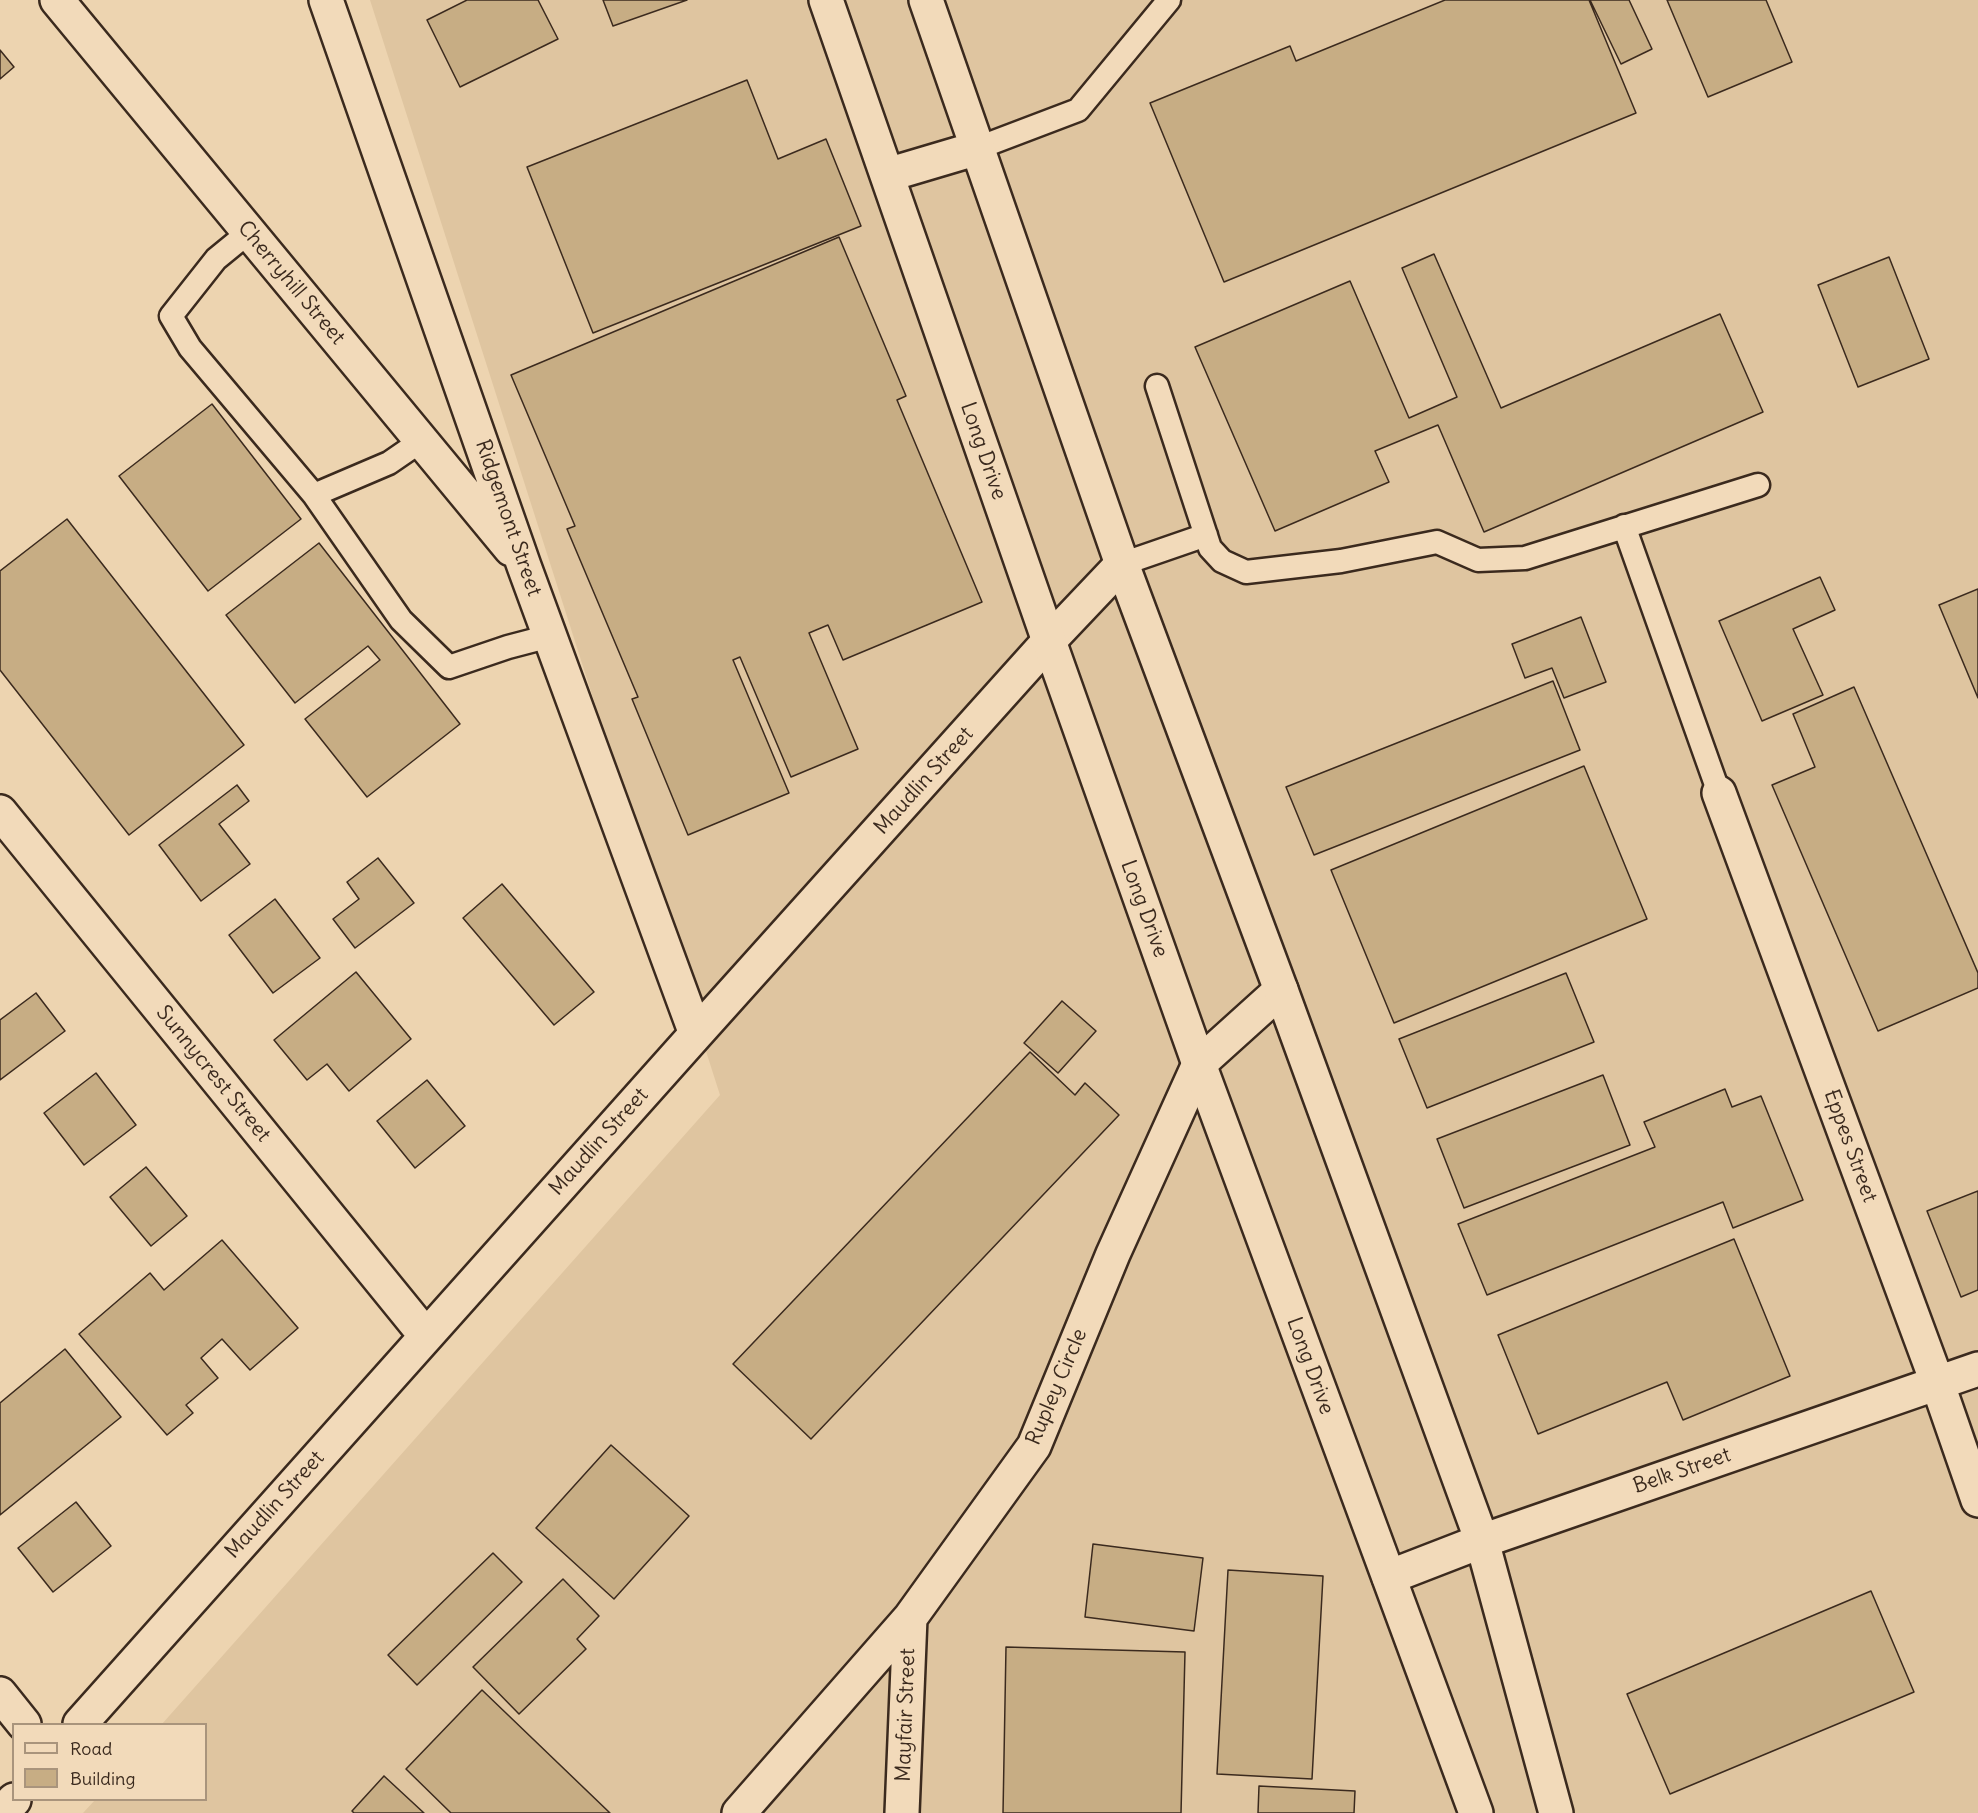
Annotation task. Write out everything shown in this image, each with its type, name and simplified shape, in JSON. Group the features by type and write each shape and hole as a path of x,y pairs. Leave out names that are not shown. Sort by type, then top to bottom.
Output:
{"street":[{"name":"Cherryhill Street","path":"57,0 524,566"},
{"name":"Ridgemont Street","path":"326,0 524,566 696,1035"},
{"name":"Long Drive","path":"826,0 1199,1064 1476,1813"},
{"path":"926,0 1122,564 1281,990 1482,1541 1556,1813"},
{"path":"887,175 978,148"},
{"name":"Maudlin Street","path":"82,1723 1049,641 1122,564"},
{"name":"Eppes Street","path":"1719,793 1937,1382 1978,1500"},
{"name":"Sunnycrest Street","path":"0,812 426,1336"},
{"name":"Rupley Circle","path":"739,1813 910,1617 1034,1446 1113,1254 1199,1064 1281,990"},
{"name":"Belk Street","path":"1389,1577 1482,1541 1978,1369"},
{"name":"Mayfair Street","path":"902,1813 910,1617"},
{"path":"0,1694 22,1723"},
{"path":"2,1813 13,1801"}],"lane":[{"path":"978,148 1078,110 1168,0"},
{"path":"249,232 216,259 171,316 190,348 314,495 401,620 449,667 508,647 550,636"},
{"path":"1156,386 1210,548 1222,561 1246,572 1341,561 1437,542 1478,560 1525,558 1758,485"},
{"path":"314,495 389,464 421,441"},
{"path":"1624,526 1719,793"},
{"path":"1122,564 1206,535"}],"shaded area":[{"path":"370,0 1978,0 1978,1813 83,1813 94,1801 207,1801 207,1723 163,1723 720,1095"}],"building":[{"path":"467,0 538,0 558,39 460,87 427,20"},
{"path":"603,0 687,0 613,26"},
{"path":"1445,0 1589,0 1636,113 1224,282 1150,103 1290,46 1296,61"},
{"path":"1590,0 1629,0 1652,49 1621,64"},
{"path":"1667,0 1766,0 1792,62 1708,97"},
{"path":"0,50 14,67 0,79"},
{"path":"747,80 778,159 826,139 861,226 593,333 527,167"},
{"path":"839,237 906,396 897,400 982,602 843,660 828,625 809,633 858,749 791,777 740,657 733,660 789,793 688,835 632,699 638,697 567,529 575,526 511,375"},
{"path":"1434,254 1501,408 1720,314 1763,412 1484,532 1438,425 1375,451 1389,482 1275,531 1195,347 1350,281 1409,418 1457,397 1402,268"},
{"path":"1889,257 1929,359 1858,387 1818,285"},
{"path":"212,404 301,519 208,591 119,476"},
{"path":"67,519 244,745 129,835 0,670 0,571"},
{"path":"319,543 460,724 367,797 305,719 380,660 368,646 295,703 226,615"},
{"path":"1820,577 1835,610 1793,629 1823,695 1762,721 1719,621"},
{"path":"1978,589 1978,698 1939,605"},
{"path":"1581,617 1606,682 1564,698 1552,668 1525,678 1512,644"},
{"path":"1553,681 1580,750 1314,855 1286,787"},
{"path":"1854,687 1978,973 1978,988 1878,1031 1772,785 1815,767 1793,714"},
{"path":"1584,766 1647,919 1394,1023 1331,870"},
{"path":"237,785 249,801 219,824 250,864 201,901 159,845"},
{"path":"378,858 414,903 355,948 333,919 359,899 347,882"},
{"path":"502,884 594,992 554,1025 463,918"},
{"path":"275,899 320,958 273,993 229,935"},
{"path":"356,972 411,1039 349,1091 327,1064 307,1080 274,1040"},
{"path":"1566,973 1594,1042 1427,1108 1399,1039"},
{"path":"36,993 65,1031 0,1080 0,1020"},
{"path":"1062,1001 1096,1031 1058,1073 1024,1043"},
{"path":"1030,1052 1075,1095 1085,1083 1119,1115 811,1439 733,1364"},
{"path":"96,1073 136,1125 84,1165 44,1113"},
{"path":"1603,1075 1630,1145 1464,1208 1437,1139"},
{"path":"427,1080 465,1126 415,1168 377,1121"},
{"path":"1725,1089 1732,1107 1761,1096 1803,1200 1733,1228 1723,1202 1487,1295 1458,1224 1655,1147 1644,1122"},
{"path":"146,1167 187,1216 151,1246 110,1197"},
{"path":"1978,1191 1978,1290 1961,1297 1927,1211"},
{"path":"1734,1239 1790,1376 1683,1420 1667,1382 1538,1434 1498,1335"},
{"path":"222,1240 298,1328 250,1370 222,1339 201,1358 218,1378 186,1405 193,1413 167,1435 79,1334 150,1273 164,1290"},
{"path":"65,1349 121,1417 0,1515 0,1403"},
{"path":"611,1445 689,1516 614,1599 536,1528"},
{"path":"76,1502 111,1546 53,1592 18,1548"},
{"path":"1093,1544 1203,1558 1194,1631 1085,1617"},
{"path":"493,1553 522,1582 417,1685 388,1655"},
{"path":"1228,1570 1323,1576 1312,1779 1217,1774"},
{"path":"563,1579 599,1616 577,1639 586,1649 519,1714 473,1667"},
{"path":"1871,1591 1914,1692 1670,1794 1627,1694"},
{"path":"1006,1647 1185,1652 1181,1813 1003,1813"},
{"path":"482,1690 610,1813 451,1813 406,1769"},
{"path":"384,1776 424,1813 354,1813 352,1811"},
{"path":"1259,1786 1355,1791 1354,1813 1258,1813"}]}
